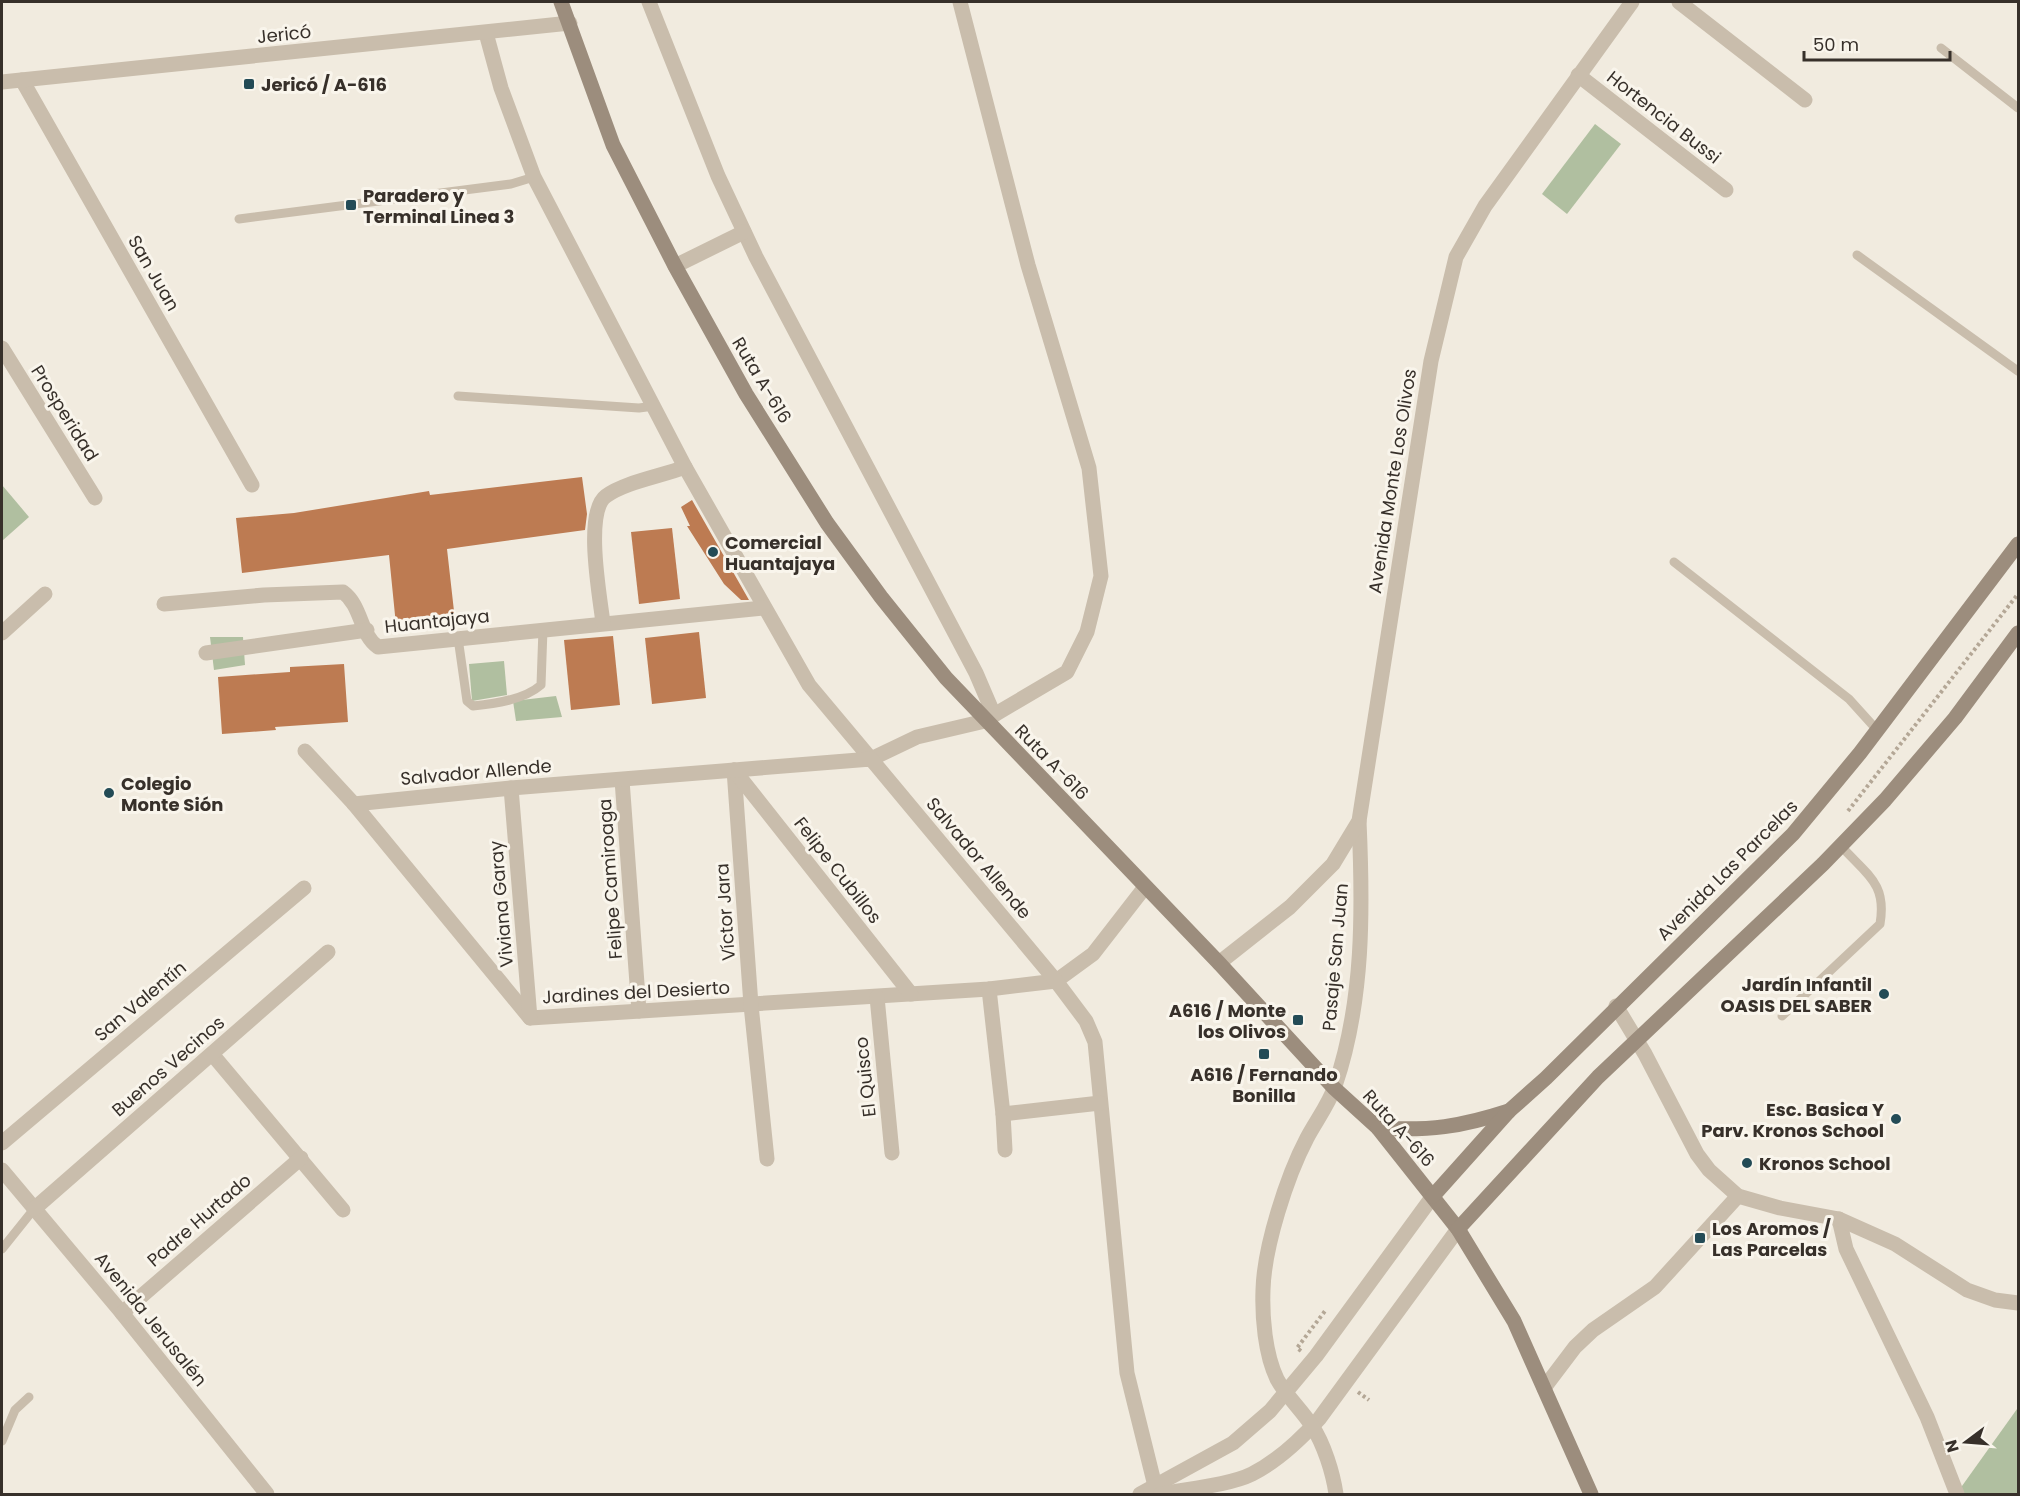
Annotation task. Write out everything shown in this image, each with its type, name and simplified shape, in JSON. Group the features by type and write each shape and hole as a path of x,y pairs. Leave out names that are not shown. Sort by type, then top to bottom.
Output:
{"main road":[{"name":"Ruta A-616","path":"561,2 613,145 675,266 746,394 827,523 881,597 1145,887 1219,963 1334,1088 1378,1128 1433,1196 1458,1228 1514,1322 1591,1494"},
{"name":"Avenida Las Parcelas","path":"1433,1196 1509,1111 1793,834 1877,730 2019,544"},
{"path":"1458,1228 1557,1119 1637,1039 1841,846 1921,760 2019,633"},
{"path":"1378,1128 1422,1131 1467,1125 1509,1111"}],"street":[{"path":"649,2 718,176 744,232 976,673 990,718"},
{"path":"486,33 501,88 534,177 685,467 763,608 809,685 871,759 917,737 990,718 1067,672 1087,632 1101,576 1089,468 1028,265 960,2"},
{"name":"Avenida Monte Los Olivos","path":"1219,963 1290,907 1333,864 1359,821 1431,361 1456,258 1474,223 1632,2"},
{"path":"1679,2 1805,100"},
{"name":"Jericó","path":"2,82 570,23"},
{"name":"Hortencia Bussi","path":"1578,75 1726,190"},
{"name":"San Juan","path":"22,80 252,485"},
{"path":"675,266 744,232"},
{"name":"Prosperidad","path":"2,348 95,498"},
{"path":"603,623 594,524 603,498 614,491 685,467"},
{"name":"Huantajaya","path":"164,604 264,595 343,592 356,603 372,642 378,647 763,608"},
{"path":"2,633 45,594"},
{"path":"206,653 367,630"},
{"name":"Jardines del Desierto","path":"305,751 354,804 530,1018 877,997 989,989 1056,981"},
{"name":"Salvador Allende","path":"354,804 511,788 871,759 1056,981 1091,1031 1095,1042 1127,1373 1158,1490"},
{"name":"Felipe Cubillos","path":"734,770 911,994"},
{"name":"Víctor Jara","path":"734,770 751,1005 767,1159"},
{"name":"Felipe Camiroaga","path":"622,780 639,1011"},
{"name":"Viviana Garay","path":"511,788 530,1018"},
{"name":"Pasaje San Juan","path":"1336,1494 1334,1482 1312,1426 1278,1380 1270,1362 1263,1290 1268,1257 1282,1200 1305,1140 1334,1088 1352,1028 1362,882 1359,821"},
{"path":"1056,981 1093,954 1145,887"},
{"name":"San Valentín","path":"2,1143 304,888"},
{"name":"Buenos Vecinos","path":"34,1209 328,952"},
{"path":"989,989 1005,1150"},
{"name":"El Quisco","path":"877,997 892,1153"},
{"path":"1616,1006 1637,1039 1697,1154 1709,1170 1738,1196 1780,1208 1839,1219 1895,1244 1967,1290 1995,1300 2019,1303"},
{"path":"212,1054 343,1210"},
{"path":"1003,1114 1100,1103"},
{"name":"Padre Hurtado","path":"122,1313 301,1158"},
{"name":"Avenida Jerusalén","path":"2,1170 122,1313 267,1494"},
{"path":"1158,1490 1233,1443 1287,1392 1433,1196"},
{"path":"1544,1388 1575,1347 1593,1329 1655,1287 1738,1196"},
{"path":"1839,1219 1846,1249 1927,1417 1957,1494"},
{"path":"1140,1494 1247,1476 1282,1455 1312,1426 1458,1228"}],"lane":[{"path":"1941,48 2019,108"},
{"path":"239,219 511,184 534,177"},
{"path":"1857,255 2019,371"},
{"path":"458,396 629,407 654,406"},
{"path":"1674,562 1849,699 1877,730"},
{"path":"458,638 467,700 469,705 481,705 525,695 541,685 543,629"},
{"path":"1782,1016 1880,924 1884,904 1882,893 1841,846"},
{"path":"2,1249 34,1209"},
{"path":"2,1441 15,1410 29,1396"}],"green space":[{"path":"1595,124 1621,144 1567,214 1542,194"},
{"path":"2,485 29,517 2,541"},
{"path":"210,637 243,637 245,665 214,670"},
{"path":"504,661 507,695 472,701 469,664"},
{"path":"556,696 562,717 516,721 513,701"},
{"path":"2017,1409 2018,1494 1957,1493"}],"building":[{"path":"582,477 587,514 585,530 447,549 455,620 396,625 389,555 242,573 236,518 294,513 429,491 430,495"},
{"name":"Comercial Huantajaya","path":"692,500 749,600 741,600 724,584 687,526 690,526 681,507"},
{"path":"672,528 680,599 639,604 631,532"},
{"path":"699,632 706,698 652,704 645,638"},
{"path":"613,636 620,705 571,710 564,640"},
{"path":"344,664 348,722 275,727 276,730 222,734 218,677 290,672 290,667"}],"place":[{"name":"Jericó / A-616","path":"249,84"},
{"name":"Paradero y Terminal Linea 3","path":"351,205"},
{"name":"Comercial Huantajaya","path":"713,552"},
{"name":"Colegio Monte Sión","path":"109,793"},
{"name":"Jardín Infantil OASIS DEL SABER","path":"1884,994"},
{"name":"A616 / Monte los Olivos","path":"1298,1020"},
{"name":"A616 / Fernando Bonilla","path":"1264,1054"},
{"name":"Esc. Basica Y Parv. Kronos School","path":"1896,1119"},
{"name":"Kronos School","path":"1747,1163"},
{"name":"Los Aromos / Las Parcelas","path":"1700,1238"}]}
